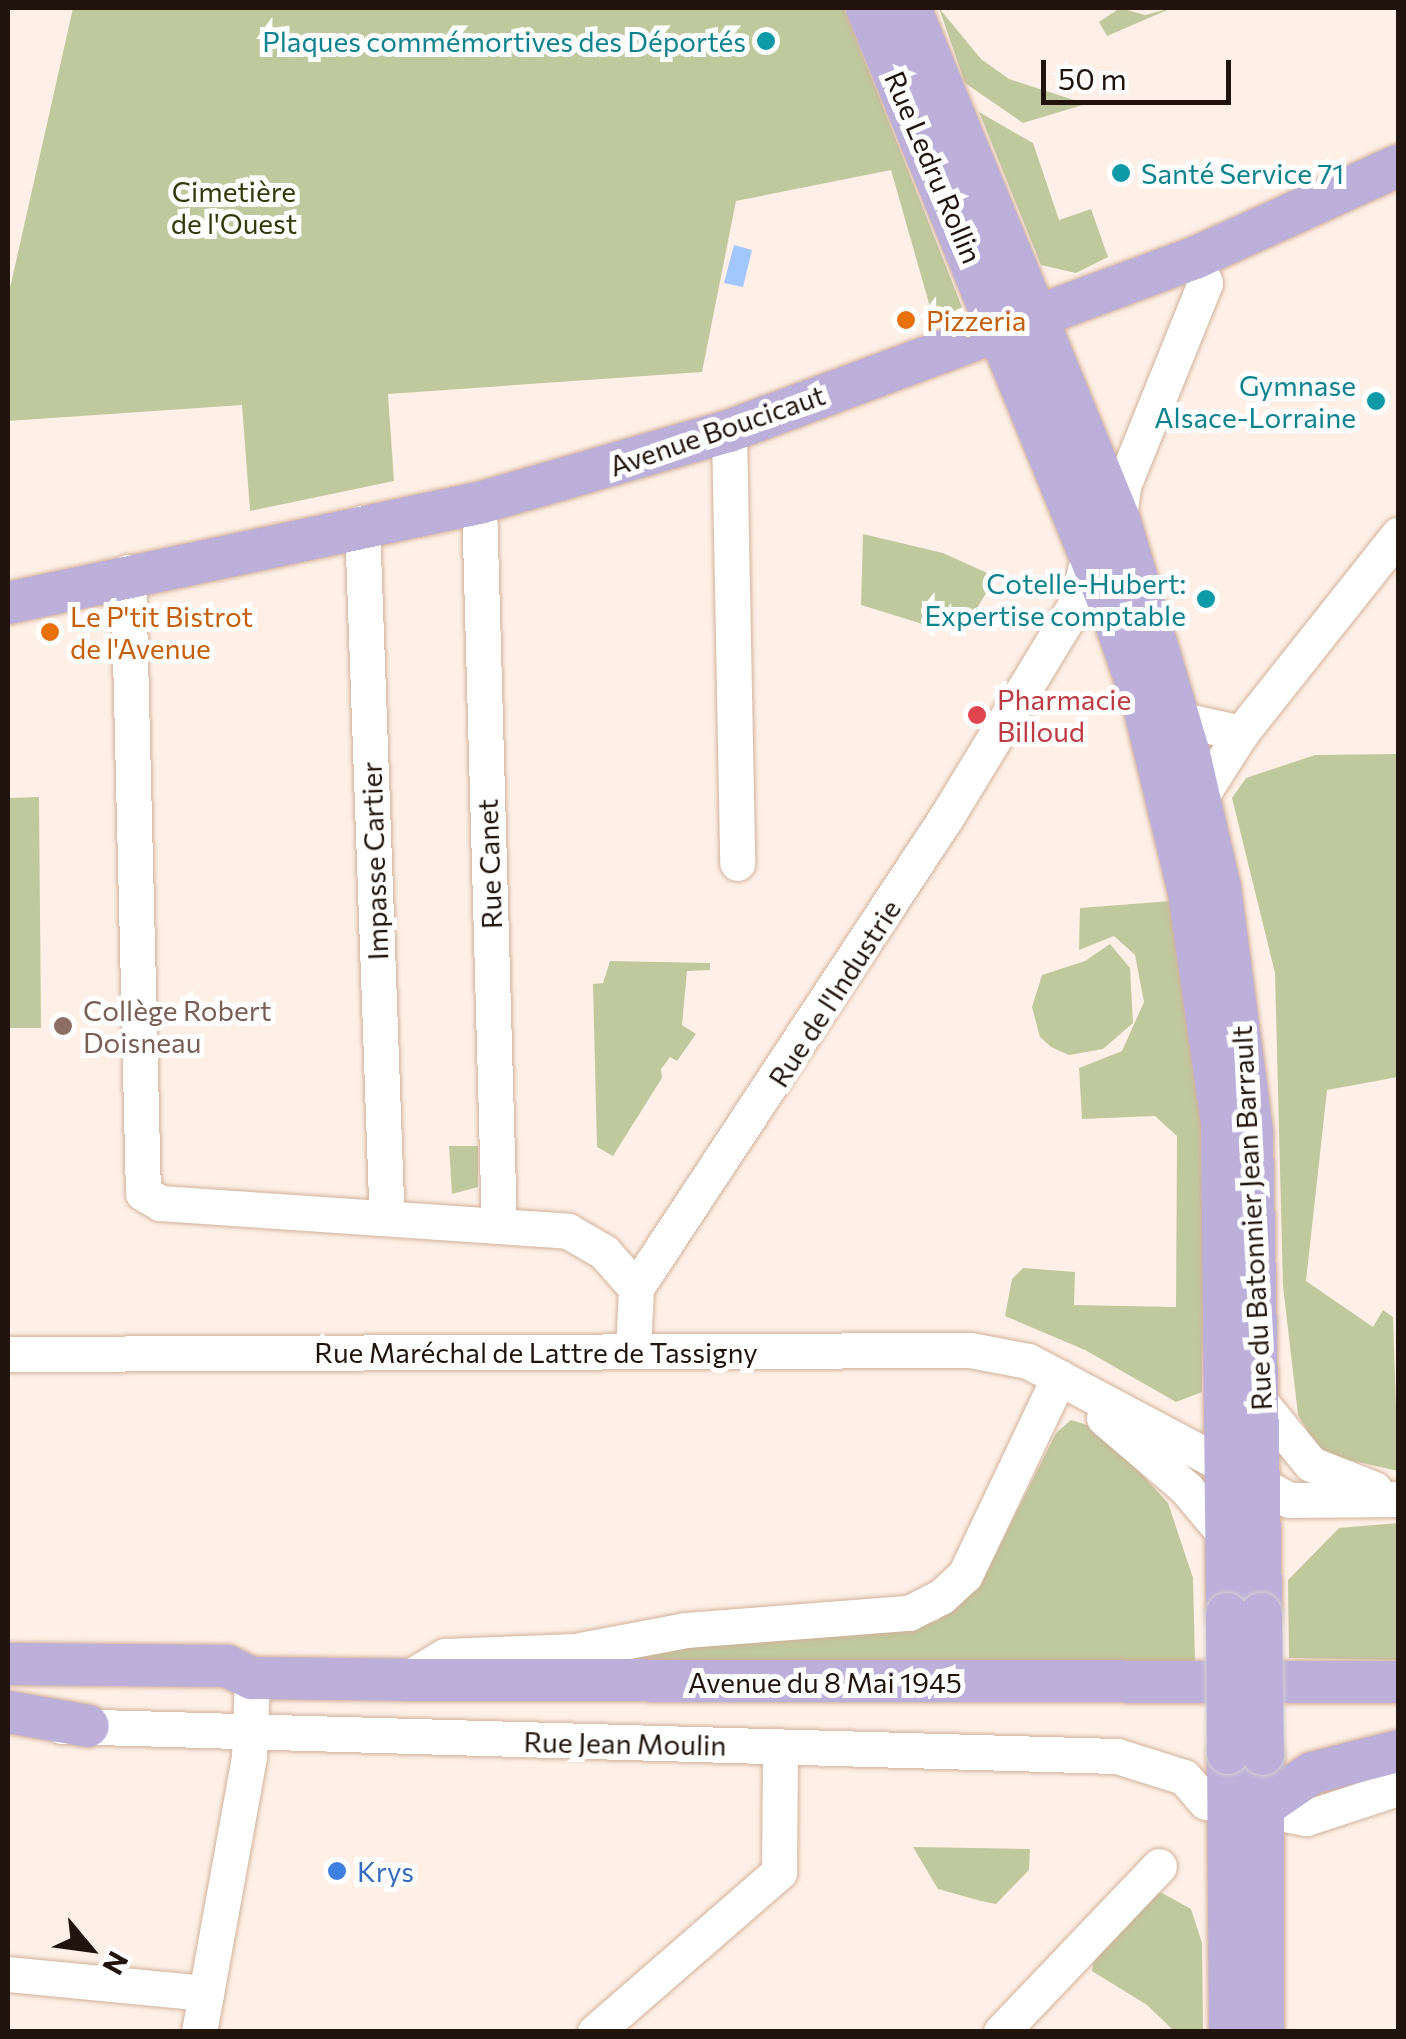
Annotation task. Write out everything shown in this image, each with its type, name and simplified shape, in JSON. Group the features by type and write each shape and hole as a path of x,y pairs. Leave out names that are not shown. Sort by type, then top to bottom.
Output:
{"main road":[{"name":"Rue Ledru Rollin","path":"866,8 1017,321"},
{"name":"Rue Ledru Rollin","path":"910,8 1017,321"},
{"name":"Avenue Boucicaut","path":"8,602 128,572 479,503 729,431 1195,258 1398,166"},
{"name":"Rue du Batonnier Jean Barrault","path":"1017,321 1119,519 1199,798 1240,1004 1252,1132 1262,1402 1227,1537 1244,1614"},
{"name":"Rue du Batonnier Jean Barrault","path":"1017,321 1120,636 1184,873 1211,1013 1222,1125 1242,1478 1244,1614"},
{"path":"1230,2032 1228,1866 1242,1801 1246,1753 1244,1614"},
{"name":"Avenue du 8 Mai 1945","path":"8,1664 227,1666 252,1678"},
{"name":"Avenue du 8 Mai 1945","path":"8,1690 221,1691 252,1678 1398,1682"},
{"path":"8,1712 88,1726"},
{"path":"1242,1801 1312,1773 1398,1751"},
{"path":"1242,1801 1263,2032"}],"street":[{"path":"1119,519 1123,486 1205,283 1195,258"},
{"path":"729,431 737,863"},
{"name":"Rue Canet","path":"479,503 500,1226"},
{"name":"Impasse Cartier","path":"362,524 386,1198"},
{"path":"1199,798 1240,733 1398,535"},
{"name":"Rue de l'Industrie","path":"636,1288 856,964 1076,604 1090,552"},
{"path":"128,572 139,1163 149,1200 568,1231 604,1252 636,1288 632,1351"},
{"path":"1055,638 1096,626 1120,636"},
{"path":"1179,719 1240,733"},
{"name":"Rue Maréchal de Lattre de Tassigny","path":"8,1354 970,1350 1028,1361 1060,1376"},
{"path":"1060,1376 1242,1478 1289,1500 1398,1498"},
{"path":"1060,1376 1186,1488 1227,1537"},
{"path":"404,1680 445,1656 574,1651 686,1630 909,1614 941,1597 965,1574 1060,1376"},
{"path":"1262,1402 1311,1464 1398,1498"},
{"path":"199,2032 250,1735 252,1678"},
{"name":"Rue Jean Moulin","path":"8,1726 1117,1756 1242,1801 1306,1818 1398,1788"},
{"path":"595,2032 779,1872 780,1746"},
{"path":"1001,2032 1159,1866"},
{"path":"8,1974 206,1993"}],"green space":[{"name":"Cimetière de l'Ouest","path":"73,8 844,8 962,307 934,321 891,170 736,201 702,372 388,394 394,481 250,511 242,405 8,421 8,297"},
{"path":"939,8 981,59 1009,79 1086,104 1023,123 965,83"},
{"path":"1120,8 1145,15 1172,8 1107,36 1099,22"},
{"path":"979,112 1033,143 1059,220 1091,209 1108,257 1076,273 1041,265"},
{"path":"863,534 943,553 996,577 964,629 946,621 942,630 861,605"},
{"path":"1398,754 1398,1077 1327,1090 1306,1281 1373,1327 1383,1310 1393,1317 1398,1471 1322,1454 1298,1415 1283,1286 1275,973 1232,798 1246,778 1315,755"},
{"path":"39,797 41,1028 8,1028 8,798"},
{"path":"1171,901 1205,1141 1202,1392 1176,1402 1085,1350 1005,1316 1012,1279 1023,1268 1075,1272 1074,1305 1176,1307 1177,1136 1155,1116 1082,1119 1079,1068 1122,1051 1144,1002 1135,955 1114,936 1079,950 1080,908"},
{"path":"1110,944 1130,968 1133,1023 1103,1049 1069,1055 1051,1047 1040,1037 1032,1007 1042,975 1085,961"},
{"path":"610,961 710,963 710,970 687,971 682,1025 696,1034 677,1061 670,1057 661,1069 662,1078 613,1156 597,1147 593,984 603,983"},
{"path":"449,1146 478,1146 478,1187 452,1194"},
{"path":"1071,1420 1100,1429 1168,1503 1193,1578 1195,1662 629,1660 633,1648 937,1621 978,1589 1056,1433"},
{"path":"1398,1523 1398,1660 1289,1658 1288,1580 1339,1528"},
{"path":"913,1847 1030,1849 1029,1870 996,1904 938,1889"},
{"path":"1162,1893 1191,1909 1202,1943 1203,2031 1174,2031 1147,2005 1092,1971 1094,1958 1153,1894"}],"water":[{"path":"734,245 752,250 743,287 724,283"}],"place":[{"name":"Plaques commémortives des Déportés","path":"766,41"},
{"name":"Santé Service 71","path":"1121,173"},
{"name":"Pizzeria","path":"906,320"},
{"name":"Gymnase Alsace-Lorraine","path":"1376,401"},
{"name":"Cotelle-Hubert: Expertise comptable","path":"1206,599"},
{"name":"Le P'tit Bistrot de l'Avenue","path":"50,632"},
{"name":"Pharmacie Billoud","path":"977,715"},
{"name":"Collège Robert Doisneau","path":"63,1026"},
{"name":"Krys","path":"337,1871"}]}
